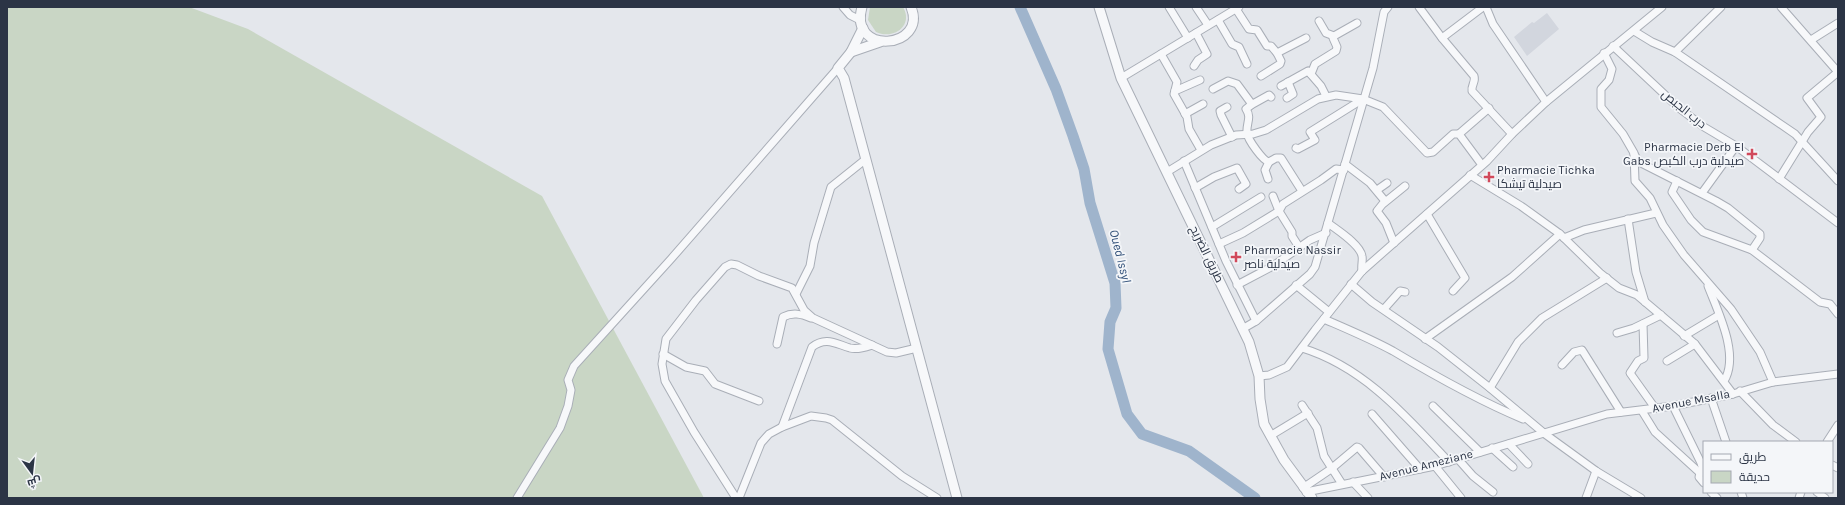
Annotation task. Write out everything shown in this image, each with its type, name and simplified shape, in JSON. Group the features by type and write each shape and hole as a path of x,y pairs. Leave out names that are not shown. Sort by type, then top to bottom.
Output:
{"street":[{"path":"843,7 862,24 867,34 880,42"},
{"path":"517,498 560,428 568,406 571,390 568,380 574,366 666,265 851,52 862,24 862,7"},
{"path":"851,52 880,42 895,41 907,32 913,18 911,7"},
{"name":"طريق الضريح","path":"1099,7 1121,78 1244,328 1259,376 1261,415 1270,436 1284,460 1307,493"},
{"path":"1169,7 1188,38"},
{"path":"1196,7 1208,25"},
{"path":"1419,7 1442,38 1474,76 1475,81 1472,91 1512,134"},
{"path":"1442,38 1483,7"},
{"path":"1486,7 1493,24 1546,102"},
{"path":"1259,376 1268,375 1284,369 1362,271 1482,165 1546,102 1662,7"},
{"path":"1675,52 1721,7"},
{"path":"1779,179 1808,132 1821,117 1808,101 1808,98 1838,72 1781,7"},
{"path":"1121,78 1238,8 1249,29 1257,30 1268,46 1270,46 1277,53 1281,61 1280,64 1261,76"},
{"path":"1244,328 1256,321 1310,274 1315,267 1345,167 1372,68 1384,9"},
{"path":"1218,20 1232,44 1239,46 1247,64"},
{"path":"1319,21 1326,33 1334,36"},
{"path":"1334,36 1357,23"},
{"path":"1811,40 1838,23"},
{"path":"1634,31 1652,42 1675,52 1803,141 1838,181"},
{"path":"1194,66 1198,60 1207,54 1196,33"},
{"path":"1311,74 1315,64 1336,51 1337,47 1333,38 1334,36"},
{"path":"1277,53 1306,38"},
{"name":"درب الجبص","path":"1613,46 1679,108 1704,127 1736,146 1838,223"},
{"path":"1604,53 1612,72 1609,80 1601,88 1601,107 1623,134 1639,162 1702,193 1728,208 1760,234 1760,238 1752,250"},
{"path":"1161,54 1178,82 1175,91 1176,98 1189,122 1189,129 1201,150"},
{"path":"838,68 844,78 957,498"},
{"path":"1281,86 1308,71 1326,96"},
{"path":"1175,91 1200,80"},
{"path":"1213,89 1228,81 1236,83 1251,105"},
{"path":"1287,98 1292,94 1288,82"},
{"path":"1269,162 1265,161 1247,135 1250,118 1246,109 1266,96 1269,95 1271,97"},
{"path":"1167,172 1201,150 1232,137 1266,130 1314,101 1326,96 1336,95 1363,99 1376,104 1387,111 1426,153 1433,152 1453,134 1460,134 1489,108"},
{"path":"1296,148 1298,150 1313,143 1315,140 1310,132 1363,99"},
{"path":"1185,114 1203,104"},
{"path":"1227,108 1220,111 1232,137"},
{"path":"1460,134 1482,165"},
{"path":"1702,193 1736,146"},
{"path":"1634,153 1636,181 1650,198 1656,213 1684,255 1732,309 1752,339 1773,382"},
{"path":"1268,179 1265,170 1269,162 1276,158 1281,158 1302,191"},
{"path":"796,294 810,266 814,243 822,222 831,187 866,159"},
{"path":"1184,161 1237,285 1256,321"},
{"path":"1219,244 1243,233 1279,211 1283,204 1336,169 1345,167 1377,190 1385,201 1384,203"},
{"path":"1195,188 1214,177 1237,168 1246,184"},
{"path":"1470,176 1521,206 1562,236 1619,288 1637,295 1695,344 1724,381 1773,425 1795,441"},
{"path":"1239,189 1254,180"},
{"path":"1677,181 1672,192 1698,228 1710,235 1752,250 1820,302 1830,304 1838,314"},
{"path":"1377,190 1387,183"},
{"path":"1394,243 1386,222 1377,211 1384,203 1405,186"},
{"path":"1273,196 1279,211 1299,247"},
{"path":"1212,227 1261,197"},
{"path":"1424,339 1512,277 1562,236 1656,213"},
{"path":"1427,214 1465,278 1453,291"},
{"path":"1628,219 1636,272 1645,302"},
{"path":"1328,223 1351,241 1359,251 1362,256 1362,271"},
{"path":"1237,285 1273,266 1291,255 1292,251 1326,233"},
{"path":"736,498 694,432 665,381 662,364 666,339 696,300 725,267 731,264 737,264 759,276 792,288 804,310 813,318"},
{"path":"1490,388 1518,342 1537,322 1607,278"},
{"path":"1707,282 1730,350 1729,370 1724,381"},
{"path":"1351,284 1490,388 1545,434 1596,471 1641,498"},
{"path":"1296,285 1329,312"},
{"path":"1384,309 1400,291 1405,292"},
{"path":"777,344 783,317 789,314 799,313 892,353 917,348"},
{"path":"1617,333 1643,324 1661,315"},
{"path":"1684,336 1719,315"},
{"path":"1324,319 1387,348 1415,366 1472,396 1529,421"},
{"path":"1643,324 1644,358 1638,361 1630,373 1656,408"},
{"path":"782,427 812,347 817,343 829,340 855,348 873,345"},
{"path":"1667,360 1695,344"},
{"path":"1302,348 1321,354 1358,374 1407,415 1449,462"},
{"path":"1562,364 1574,352 1582,350 1621,412"},
{"path":"664,354 686,366 705,371 714,384 758,401"},
{"name":"Avenue Msalla","path":"1545,434 1590,419 1621,412 1642,411 1673,406 1737,392 1773,382 1838,374"},
{"path":"1711,398 1726,441"},
{"path":"1302,405 1317,428 1321,451 1331,469 1342,484"},
{"path":"1433,406 1480,452"},
{"path":"1673,406 1701,463 1703,470 1699,477 1703,482"},
{"path":"1642,411 1655,432 1700,473"},
{"path":"1270,436 1308,414"},
{"path":"1372,414 1420,469"},
{"path":"739,498 764,439 769,434 782,427 811,416 832,420 902,476 937,498"},
{"path":"1827,441 1838,425"},
{"name":"Avenue Ameziane","path":"1307,493 1342,484 1435,466 1492,448 1545,434"},
{"path":"1509,444 1528,464"},
{"path":"1307,493 1331,469 1357,447 1384,477"},
{"path":"1492,448 1512,467"},
{"path":"1458,459 1473,476 1493,492"},
{"path":"1435,466 1461,498"},
{"path":"1586,498 1596,471"},
{"path":"1354,482 1368,498"}],"shaded area":[{"path":"1547,13 1559,29 1527,56 1514,37 1532,22 1534,23"}],"green space":[{"path":"7,7 189,7 248,29 542,196 704,498 7,498"},
{"path":"870,7 903,7 906,14 904,25 895,33 882,34 876,32 868,20"}],"waterway":[{"name":"Oued Issyl","path":"1020,7 1056,89 1073,136 1084,169 1090,203 1115,283 1116,308 1110,322 1108,349 1127,414 1142,434 1189,451 1255,498"}],"place":[{"name":"Pharmacie Derb El Gabs صيدلية درب الكبص","path":"1752,154"},
{"name":"Pharmacie Tichka صيدلية تيشكا","path":"1489,177"},
{"name":"Pharmacie Nassir صيدلية ناصر","path":"1236,257"}]}
